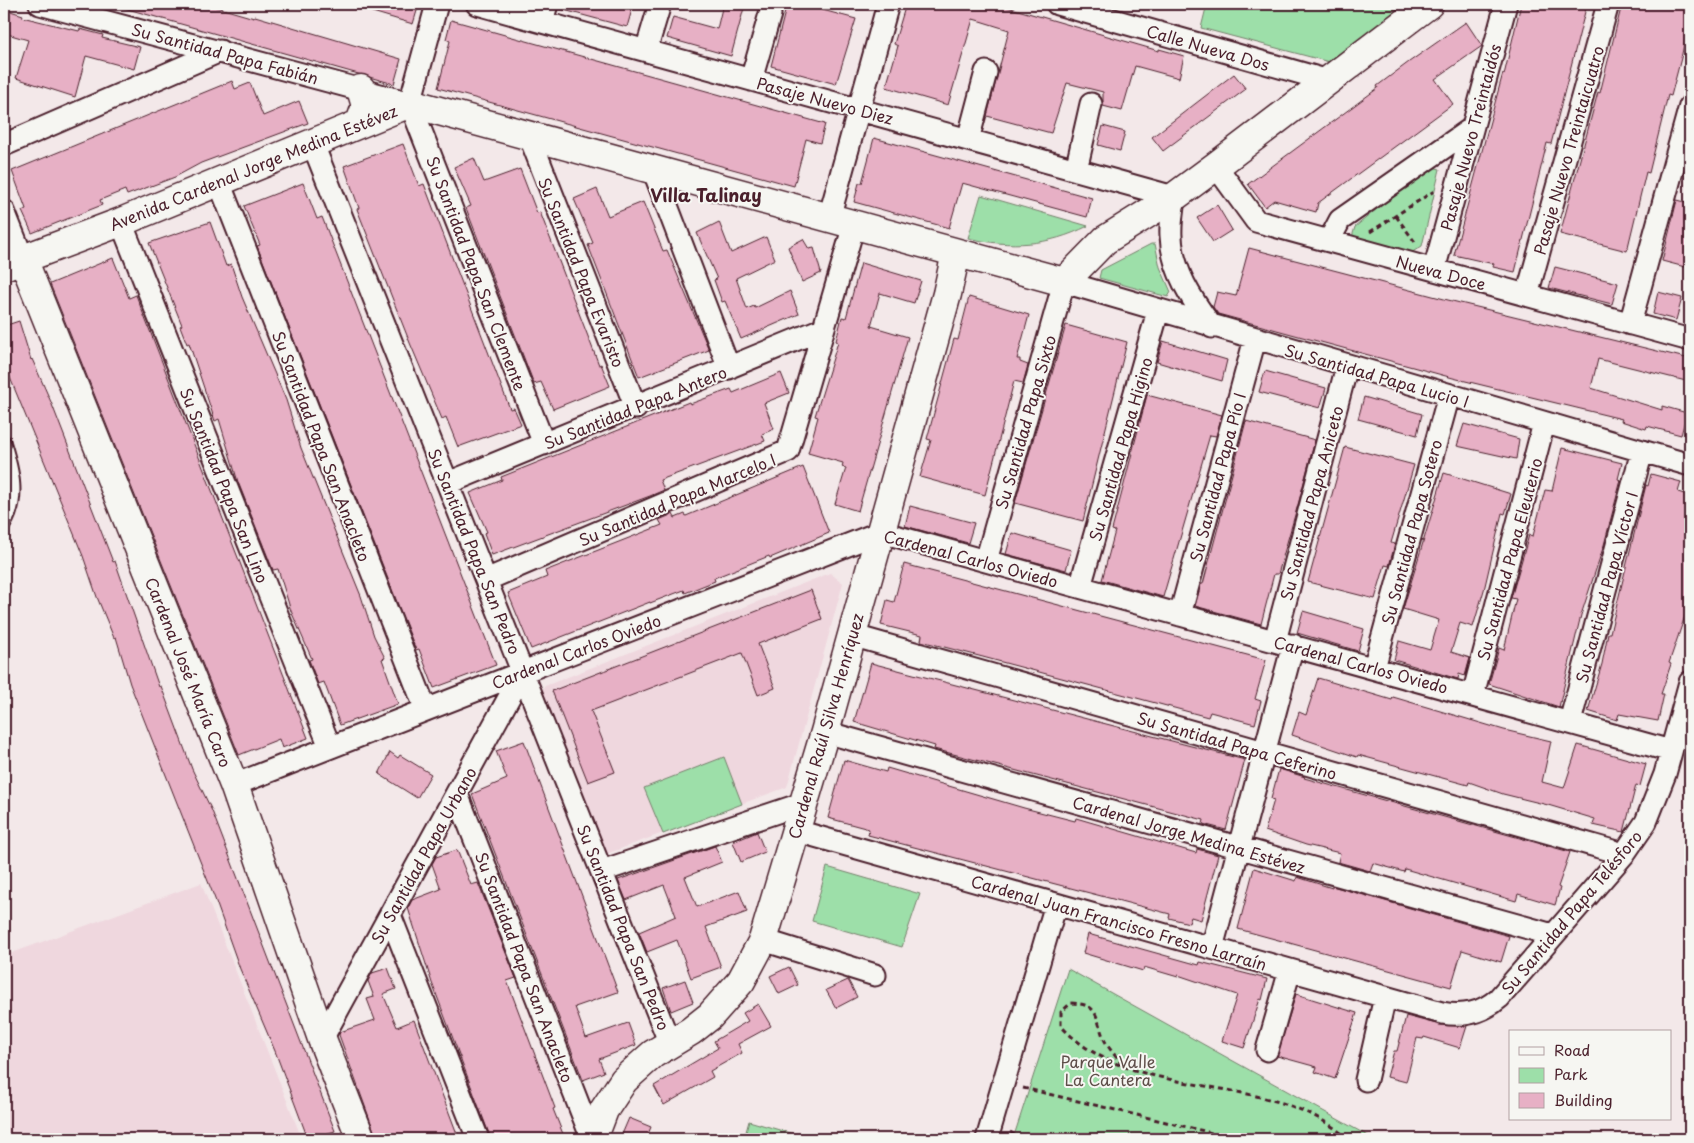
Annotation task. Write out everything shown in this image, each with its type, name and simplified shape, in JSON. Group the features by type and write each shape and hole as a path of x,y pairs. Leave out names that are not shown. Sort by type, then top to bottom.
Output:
{"street":[{"name":"Su Santidad Papa Fabián","path":"40,4 410,103"},
{"path":"410,103 437,4"},
{"name":"Pasaje Nuevo Diez","path":"477,4 544,13 646,51 1174,197"},
{"path":"646,51 660,4"},
{"name":"Su Santidad Papa Marcelo I","path":"486,580 788,450 822,330 842,221 859,110 888,4"},
{"name":"Calle Nueva Dos","path":"1057,4 1111,11 1329,81"},
{"path":"1064,282 1105,240 1174,197 1429,4"},
{"name":"Pasaje Nuevo Treintaidós","path":"1434,270 1506,4"},
{"name":"Pasaje Nuevo Treintaicuatro","path":"1527,295 1608,4"},
{"path":"750,80 770,14"},
{"path":"4,145 220,51"},
{"path":"968,140 986,72"},
{"path":"360,123 366,106 361,89"},
{"name":"Avenida Cardenal Jorge Medina Estévez","path":"13,263 121,222 410,103 1064,282"},
{"name":"Su Santidad Papa San Clemente","path":"410,103 544,444"},
{"path":"1076,170 1091,104"},
{"path":"1630,324 1690,106"},
{"path":"1329,241 1340,220 1472,128"},
{"name":"Su Santidad Papa Evaristo","path":"529,135 636,408"},
{"name":"Su Santidad Papa San Pedro","path":"312,142 670,1044"},
{"name":"Nueva Doce","path":"1216,166 1256,221 1690,340"},
{"path":"653,169 729,368"},
{"name":"Su Santidad Papa San Anacleto","path":"218,182 426,710"},
{"path":"1174,197 1171,236 1176,263 1190,296 1212,327"},
{"name":"Cardenal José María Caro","path":"4,211 13,263 234,785 322,1038 361,1139"},
{"name":"Su Santidad Papa San Lino","path":"121,222 330,747"},
{"name":"Cardenal Raúl Silva Henríquez","path":"593,1139 604,1110 624,1080 653,1054 691,1031 727,999 753,961 762,940 825,732 947,294 956,253"},
{"name":"Su Santidad Papa Lucio I","path":"1064,282 1158,312 1690,466"},
{"name":"Su Santidad Papa Sixto","path":"986,561 1064,282"},
{"name":"Su Santidad Papa Higino","path":"1080,587 1158,312"},
{"name":"Su Santidad Papa Antero","path":"448,484 822,330"},
{"name":"Su Santidad Papa Pío I","path":"1180,615 1255,339"},
{"name":"Su Santidad Papa Aniceto","path":"1212,948 1265,752 1284,643 1347,366"},
{"name":"Su Santidad Papa Sotero","path":"1374,668 1449,395"},
{"name":"Su Santidad Papa Eleuterio","path":"1473,695 1544,423"},
{"name":"Su Santidad Papa Víctor I","path":"1570,722 1642,451"},
{"name":"Cardenal Carlos Oviedo","path":"234,785 881,532 1671,751"},
{"name":"Su Santidad Papa Ceferino","path":"851,635 1624,854"},
{"name":"Su Santidad Papa Urbano","path":"322,1038 523,672"},
{"name":"Su Santidad Papa Telésforo","path":"1442,1013 1468,1015 1490,1006 1500,998 1624,854 1646,822 1657,798 1690,682"},
{"name":"Cardenal Jorge Medina Estévez","path":"825,732 1553,936"},
{"name":"Su Santidad Papa San Anacleto","path":"457,794 593,1139"},
{"path":"602,871 804,803"},
{"name":"Cardenal Juan Francisco Fresno Larraín","path":"796,831 1442,1013"},
{"path":"987,1139 1056,904"},
{"path":"390,915 478,1139"},
{"path":"762,940 875,975"},
{"path":"1266,1050 1290,970"},
{"path":"1366,1080 1385,997"}],"lane":[{"path":"4,441 14,500 4,526"}],"path":[{"path":"1329,241 1354,241 1460,174"},
{"path":"1122,1065 1104,1040 1096,1012 1084,1003 1071,1003 1062,1012 1061,1026 1075,1041 1122,1065 1149,1073 1285,1103 1316,1116 1348,1139"},
{"path":"1004,1083 1208,1132 1229,1139"}],"shaded area":[{"path":"830,573 843,583 787,787 601,856 538,696 545,686"},
{"path":"201,883 302,1139 4,1139 4,956"}],"green space":[{"path":"1207,4 1403,4 1333,63 1201,28"},
{"path":"1429,166 1440,169 1422,246 1411,253 1352,237 1355,227"},
{"path":"981,195 1088,226 1058,238 1029,243 999,243 968,238"},
{"path":"1151,244 1155,244 1160,267 1171,292 1168,297 1099,278 1101,270"},
{"path":"724,757 742,804 663,834 644,788"},
{"path":"827,867 920,894 902,947 812,921"},
{"name":"Parque Valle La Cantera","path":"1068,969 1341,1121 1374,1139 1013,1139"},
{"path":"749,1121 810,1139 744,1139"}],"building":[{"path":"124,4 206,4 254,18 255,16 401,59 394,84 124,8"},
{"path":"359,4 419,4 413,24 359,8"},
{"path":"561,4 624,4 633,6 627,27 560,9"},
{"path":"723,4 745,4 731,56 667,38 673,17 717,29"},
{"path":"787,4 800,4 856,19 836,84 771,66"},
{"path":"906,4 997,4 1159,51 1159,49 1184,56 1179,78 1135,66 1122,111 1103,106 1103,92 1067,83 1051,133 987,116 1009,30 973,19 948,105 886,87 898,46 894,44"},
{"path":"1521,4 1587,4 1551,144 1547,143 1515,272 1493,267 1494,264 1454,255 1503,73 1504,75"},
{"path":"1622,4 1690,4 1690,19 1681,58 1671,96 1668,95 1649,173 1646,172 1627,251 1560,234 1598,92 1600,93"},
{"path":"4,9 23,15 22,17 79,31 80,29 103,35 102,38 140,47 134,69 86,56 75,97 16,78 28,40 4,33"},
{"path":"451,20 825,124 820,143 806,139 794,186 438,88 450,41 446,39"},
{"path":"1466,22 1482,46 1435,79 1453,104 1318,203 1316,212 1274,200 1265,207 1248,184 1378,88 1377,86 1409,62"},
{"path":"1234,74 1246,89 1163,151 1152,137"},
{"path":"232,81 235,89 250,83 263,116 299,101 308,123 201,163 175,177 127,195 125,190 100,200 102,205 32,233 22,211 26,209 12,171"},
{"path":"1103,126 1125,132 1120,151 1098,145"},
{"path":"874,138 1092,198 1087,217 962,183 949,228 854,202 859,183 862,183"},
{"path":"403,144 419,186 424,184 510,409 514,408 521,424 458,447 446,417 442,419 410,343 357,209 359,208 344,166"},
{"path":"474,158 484,182 520,169 537,213 540,212 599,365 601,364 610,386 553,409 541,382 534,384 466,208 471,206 454,167"},
{"path":"303,183 317,219 322,217 496,665 434,688 419,649 416,650 399,607 257,246 260,245 244,206"},
{"path":"597,189 608,216 643,202 663,251 667,250 709,350 639,377 588,245 593,243 574,199"},
{"path":"1677,200 1690,203 1690,243 1685,267 1662,261"},
{"path":"1217,205 1232,230 1213,242 1197,218"},
{"path":"210,222 226,266 231,264 242,297 286,400 301,448 361,596 374,636 385,658 382,659 398,704 340,725 324,682 318,684 309,660 312,659 291,611 278,569 273,570 238,482 219,419 215,421 189,343 187,344 180,326 182,325 149,243"},
{"path":"719,222 731,253 766,237 775,259 736,278 747,309 754,306 755,308 790,291 799,314 741,339 725,301 722,302 714,280 717,279 697,233"},
{"path":"803,239 809,249 814,248 821,273 802,282 788,247"},
{"path":"1249,248 1448,300 1690,359 1690,382 1598,359 1591,388 1662,410 1662,406 1687,413 1681,435 1647,426 1646,429 1621,421 1622,419 1453,378 1218,314 1213,307 1217,292 1236,296"},
{"path":"113,258 129,298 136,295 308,738 282,748 279,739 239,755 50,284"},
{"path":"861,263 921,281 914,303 880,293 871,326 908,337 858,511 835,504 846,468 842,467 843,463 808,453 818,417 815,416 838,342 836,341 842,317 846,318"},
{"path":"1555,267 1618,283 1612,304 1549,288"},
{"path":"1658,292 1682,298 1676,320 1653,314"},
{"path":"969,297 1029,315 1017,359 1028,365 1023,383 1014,381 985,495 920,477 931,440 927,439 954,339 958,340"},
{"path":"19,321 31,360 51,402 113,562 115,561 159,687 161,686 192,769 212,811 335,1131 308,1139 275,1051 240,969 215,899 130,684 116,637 114,638 97,597 83,556 4,363 4,326"},
{"path":"1066,325 1127,342 1083,521 1015,503"},
{"path":"1163,341 1227,360 1222,381 1157,362"},
{"path":"1265,371 1326,388 1320,408 1259,392"},
{"path":"781,373 789,393 764,403 774,429 762,434 765,441 660,480 664,490 650,496 492,555 484,533 487,532 470,493 502,480 501,477 689,402 690,404 731,389 733,393"},
{"path":"1147,395 1222,415 1216,436 1210,435 1163,597 1102,580 1115,531 1112,530"},
{"path":"1364,397 1422,414 1417,435 1358,419"},
{"path":"1246,421 1315,440 1278,574 1274,574 1261,624 1195,606 1201,584 1203,584"},
{"path":"1464,424 1519,439 1516,459 1457,446"},
{"path":"1345,447 1414,465 1391,543 1395,544 1389,566 1385,565 1375,599 1308,582"},
{"path":"1562,448 1622,463 1618,479 1621,480 1604,545 1581,615 1559,707 1489,684 1499,648 1504,650 1516,599 1511,598 1529,535 1533,536 1545,490 1552,491"},
{"path":"803,467 829,533 770,558 769,556 714,578 715,581 685,593 684,590 650,602 531,649 508,593 547,577 545,571 662,525 659,520 673,514 675,518 685,514 686,516"},
{"path":"1444,473 1511,494 1505,514 1502,513 1484,590 1473,627 1460,623 1451,652 1470,658 1465,676 1459,674 1458,679 1394,660 1399,641 1430,650 1439,620 1403,609"},
{"path":"1651,474 1681,482 1678,492 1690,496 1690,615 1686,613 1669,663 1671,664 1661,694 1664,694 1658,721 1619,714 1617,720 1588,711 1602,664 1608,633 1610,633 1646,485 1648,486"},
{"path":"910,506 974,523 968,543 905,526"},
{"path":"1012,533 1071,550 1066,570 1006,554"},
{"path":"904,564 1266,660 1255,699 1261,701 1255,724 1210,712 1208,717 921,641 922,635 881,625 887,600 894,602"},
{"path":"811,590 822,619 758,644 775,688 758,695 742,653 591,711 615,772 588,782 552,691"},
{"path":"1303,611 1364,629 1358,651 1297,633"},
{"path":"871,663 1245,760 1226,830 1203,824 1204,820 934,749 935,746 854,722"},
{"path":"1318,678 1392,700 1393,697 1504,730 1551,741 1542,782 1564,788 1578,745 1646,764 1640,786 1636,785 1624,832 1593,825 1595,819 1548,805 1503,794 1469,782 1468,785 1358,755 1357,757 1292,735 1299,712 1306,715"},
{"path":"524,741 618,992 575,1007 586,1038 628,1023 636,1045 599,1059 604,1072 583,1080 472,794 507,779 496,751"},
{"path":"390,752 398,758 400,755 431,774 417,798 379,774"},
{"path":"844,760 886,772 887,768 1024,808 1075,821 1076,818 1196,853 1197,849 1218,855 1201,920 1191,917 1189,923 1169,918 1170,914 868,835 869,829 828,818"},
{"path":"1279,769 1304,778 1570,852 1558,887 1560,888 1555,905 1518,894 1516,901 1405,869 1404,872 1373,863 1370,871 1338,862 1340,853 1306,845 1265,831 1274,800 1271,799"},
{"path":"757,832 765,852 741,862 733,842"},
{"path":"715,846 722,862 685,877 697,907 739,891 747,912 706,927 721,967 691,978 677,940 647,952 639,932 676,916 664,885 626,900 618,880"},
{"path":"457,850 471,885 478,883 516,978 507,981 565,1139 491,1139 432,983 408,908 412,900 441,889 432,864 436,857"},
{"path":"1254,868 1296,881 1297,877 1332,888 1332,886 1509,936 1501,962 1462,950 1451,987 1238,929"},
{"path":"1088,934 1199,965 1200,962 1267,979 1262,1000 1260,999 1244,1048 1222,1041 1237,995 1178,975 1178,977 1144,967 1143,971 1083,953"},
{"path":"789,967 798,985 779,994 770,976"},
{"path":"388,968 396,989 383,994 397,1027 414,1020 459,1139 377,1139 339,1035 340,1032 375,1020 367,999 374,997 368,981 372,973"},
{"path":"685,980 693,1002 671,1011 663,988"},
{"path":"848,980 857,997 836,1008 826,990"},
{"path":"1296,994 1357,1013 1335,1079 1315,1072 1317,1067 1277,1056"},
{"path":"758,1004 771,1026 738,1044 742,1053 710,1071 713,1077 664,1105 654,1086 718,1048 714,1041 748,1021 743,1013"},
{"path":"1406,1016 1440,1025 1467,1026 1460,1048 1424,1037 1423,1039 1417,1038 1406,1082 1387,1077 1394,1051 1397,1051"},
{"path":"629,1118 651,1127 646,1139 620,1139"}],"district":[{"name":"Villa Talinay","path":"706,194"}]}
